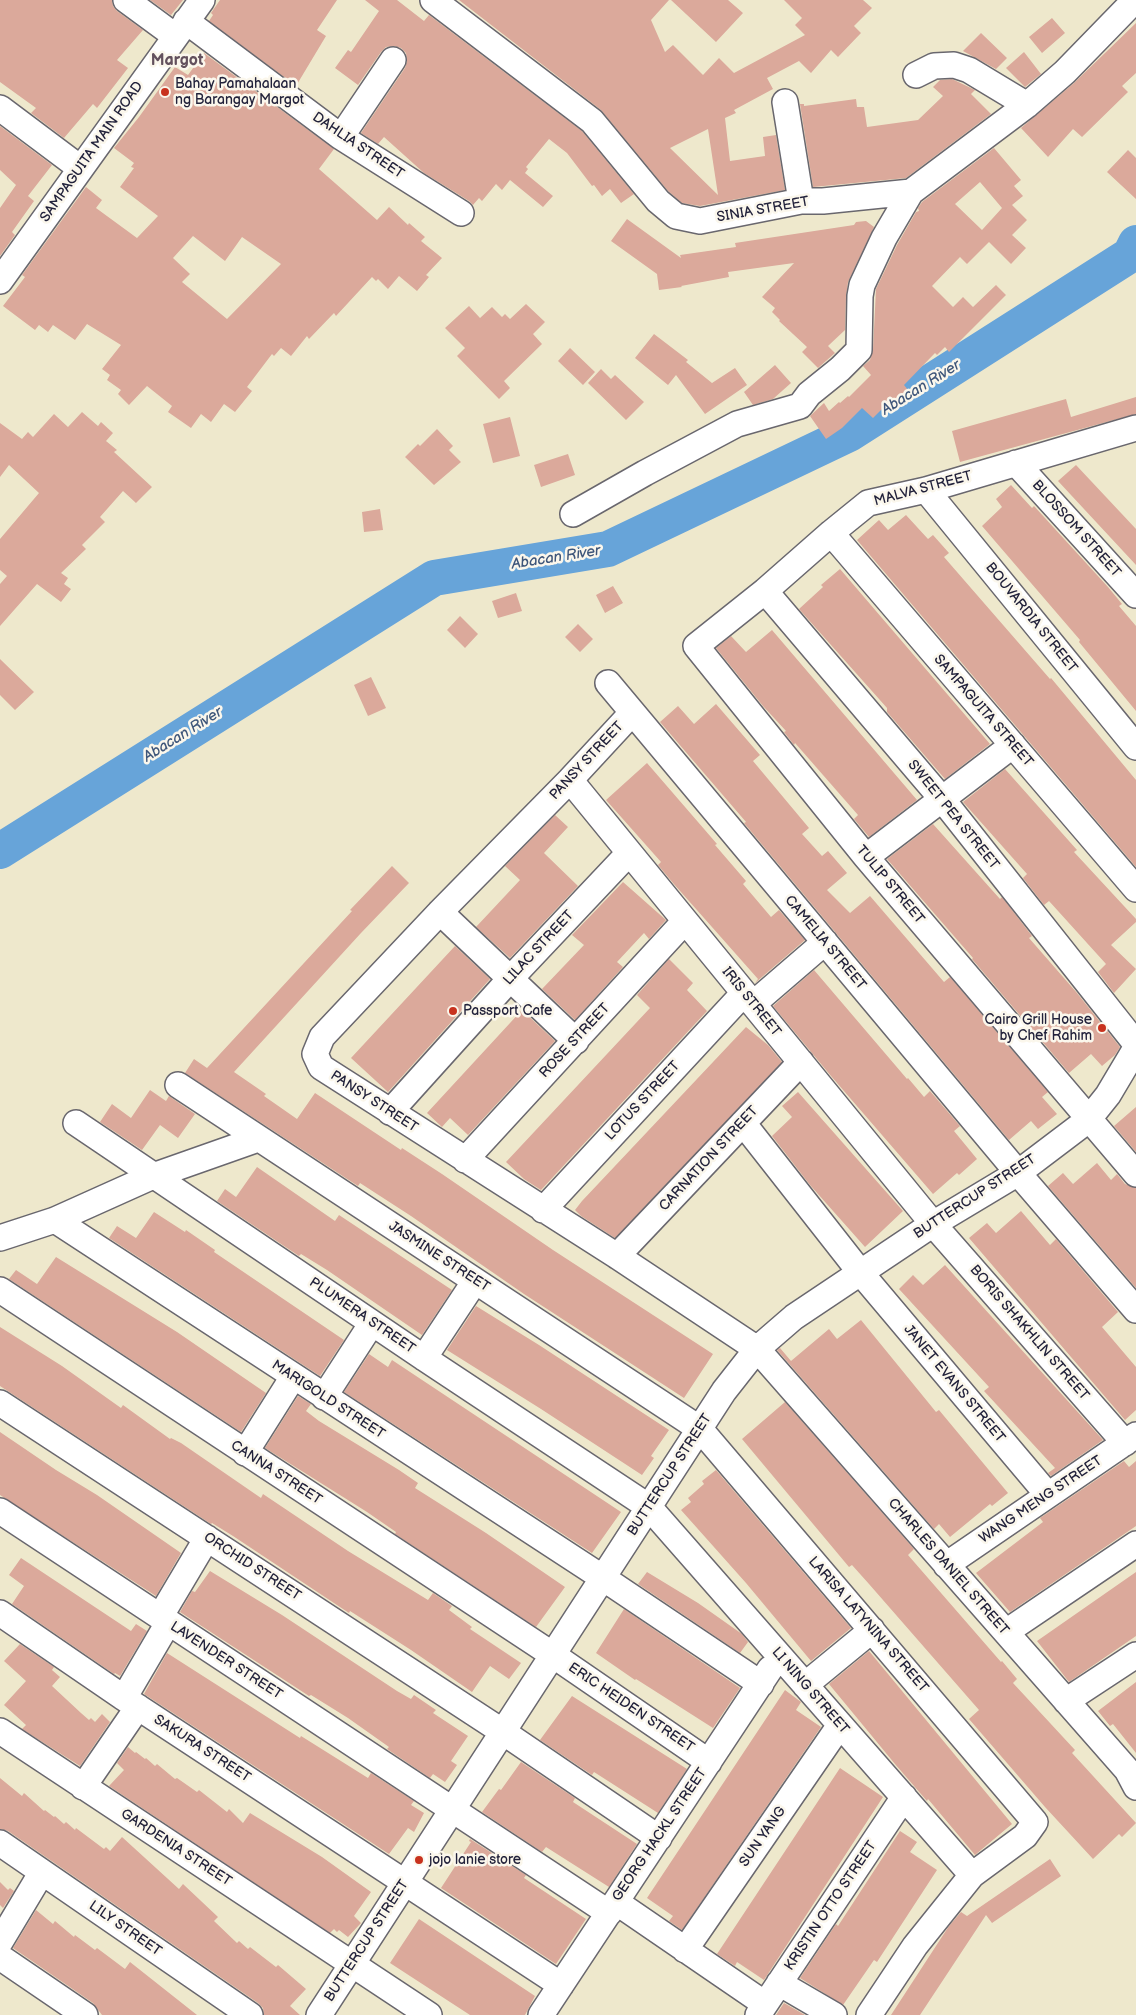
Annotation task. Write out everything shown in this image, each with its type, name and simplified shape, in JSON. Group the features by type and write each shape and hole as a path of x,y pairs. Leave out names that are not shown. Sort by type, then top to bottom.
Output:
{"street":[{"name":"DAHLIA STREET","path":"126,0 180,29 341,137 461,213"},
{"name":"SAMPAGUITA MAIN ROAD","path":"0,280 202,0"},
{"path":"573,514 737,424 800,406 810,394 860,350 860,296 862,285 884,238 911,192 1027,105 1065,72 1135,0"},
{"name":"SINIA STREET","path":"439,2 592,121 658,201 676,216 700,221 801,201 823,201 911,192"},
{"path":"341,137 393,60"},
{"path":"916,74 934,66 954,65 969,70 1027,105"},
{"path":"785,102 801,201"},
{"path":"0,108 80,168"},
{"name":"MALVA STREET","path":"696,646 765,591 831,533 868,504 926,490 1136,428"},
{"name":"BLOSSOM STREET","path":"1016,463 1136,595"},
{"name":"BOUVARDIA STREET","path":"926,490 1136,746"},
{"name":"SAMPAGUITA STREET","path":"831,533 1136,889"},
{"name":"SWEET PEA STREET","path":"765,591 942,800 1136,1044"},
{"name":"TULIP STREET","path":"696,646 866,858 1136,1174"},
{"name":"CAMELIA STREET","path":"608,683 1018,1173 1136,1310"},
{"name":"PANSY STREET","path":"632,713 570,780 440,912 322,1037 315,1054 321,1068 617,1256 757,1349"},
{"path":"866,858 1013,745"},
{"name":"IRIS STREET","path":"570,780 933,1224"},
{"name":"LILAC STREET","path":"390,1112 510,979 629,853"},
{"path":"440,912 576,1041"},
{"name":"ROSE STREET","path":"465,1160 685,921"},
{"name":"LOTUS STREET","path":"543,1210 748,998 824,942"},
{"name":"BUTTERCUP STREET","path":"319,2015 724,1391 757,1349 794,1317 933,1224 1018,1173 1088,1120 1108,1096 1136,1048"},
{"name":"CARNATION STREET","path":"617,1256 801,1062"},
{"name":"JASMINE STREET","path":"178,1085 700,1429"},
{"name":"PLUMERA STREET","path":"76,1123 649,1507"},
{"name":"JANET EVANS STREET","path":"743,1123 860,1272 1048,1495"},
{"path":"0,1238 55,1220 153,1176 258,1139"},
{"name":"MARIGOLD STREET","path":"55,1220 603,1578 761,1684"},
{"name":"BORIS SHAKHLIN STREET","path":"933,1224 1130,1439"},
{"path":"424,1358 475,1281"},
{"name":"CANNA STREET","path":"0,1290 553,1655"},
{"path":"324,1397 372,1323"},
{"name":"CHARLES DANIEL STREET","path":"757,1349 1066,1701 1133,1774"},
{"path":"245,1453 293,1377"},
{"name":"ORCHID STREET","path":"0,1403 503,1732 658,1838"},
{"name":"LARISA LATYNINA STREET","path":"700,1429 1035,1822 1025,1836 972,1875"},
{"name":"WANG MENG STREET","path":"946,1565 1130,1439"},
{"name":"LI NING STREET","path":"649,1507 972,1875"},
{"name":"LAVENDER STREET","path":"0,1511 452,1810 612,1908 685,1950 762,2009"},
{"path":"83,1787 131,1703 164,1620 208,1538"},
{"path":"1006,1632 1136,1544"},
{"name":"SAKURA STREET","path":"0,1613 131,1703 561,1985"},
{"path":"805,1685 872,1630"},
{"path":"1066,1701 1136,1654"},
{"name":"ERIC HEIDEN STREET","path":"553,1655 709,1762"},
{"name":"GEORG HACKL STREET","path":"541,2015 780,1655"},
{"name":"SUN YANG","path":"685,1950 840,1724"},
{"name":"GARDENIA STREET","path":"0,1731 430,2015"},
{"name":"KRISTIN OTTO STREET","path":"762,2009 904,1797"},
{"name":"LILY STREET","path":"0,1843 250,2015"},
{"path":"0,1942 42,1872"},
{"path":"869,2015 914,1946 972,1875"},
{"path":"0,1957 85,2015"},
{"path":"779,1983 834,2015"}],"building":[{"path":"0,0 112,0 113,6 117,11 143,30 117,60 128,68 97,108 93,104 64,138 31,113 36,108 0,82"},
{"path":"150,0 183,0 171,15"},
{"path":"220,0 337,0 317,30 326,36 296,86 209,21 213,15 211,13"},
{"path":"365,0 397,0 424,21 429,15 582,131 634,194 621,203 610,189 602,196 567,153 549,139 526,167 528,169 525,173 553,196 543,207 510,180 502,190 496,184 482,201 479,198 473,205 424,173 384,137 378,144 361,133 405,68 407,61 406,53 401,48 394,46 386,47 358,85 335,68 348,50 351,52 379,11"},
{"path":"459,0 669,0 651,20 665,52 673,45 703,75 719,58 734,73 805,35 795,25 802,18 784,0 863,0 872,8 854,26 861,33 838,57 831,50 811,73 799,61 767,78 773,89 734,110 736,113 725,118 730,161 765,156 763,137 776,135 785,190 700,206 682,203 668,191 601,110","holes":["708,129 718,195 670,148"]},
{"path":"671,0 728,0 743,13 716,42"},
{"path":"1052,18 1065,33 1042,53 1029,37"},
{"path":"1136,23 1136,73 1122,86 1128,92 1082,137 1073,129 1048,157 1021,128 1074,83"},
{"path":"981,33 1007,58 996,69 963,51"},
{"path":"1024,52 1041,74 1025,87 1006,68"},
{"path":"204,53 334,149 319,169 377,220 389,207 408,225 409,223 425,237 421,241 442,258 426,275 429,277 417,291 399,276 388,289 378,279 376,281 372,277 336,316 334,313 309,339 307,336 291,356 281,348 274,356 272,354 247,387 252,391 235,412 224,404 211,422 201,414 191,428 168,412 172,406 147,386 129,405 118,394 121,390 107,380 110,375 102,369 121,345 87,324 75,340 53,325 48,332 39,325 35,330 3,306 25,277 22,275 86,187 102,200 96,208 137,238 158,216 120,187 134,168 131,167 134,163 114,148 175,67 188,75","holes":["193,236 225,261 242,237 281,264 227,319 182,282 190,274 173,258"]},
{"path":"952,79 975,90 971,94 991,114 906,178 813,187 800,104 804,104 804,106 856,99 857,107 864,107 867,127 918,120 943,96 933,87 940,80"},
{"path":"0,126 52,165 28,196 34,201 12,232 15,235 0,256 0,208 16,185 0,170"},
{"path":"994,148 1021,180 1014,186 1023,196 1012,205 1027,220 1012,235 1026,248 1011,264 989,242 967,264 960,257 932,286 953,307 963,297 973,307 996,285 1006,295 949,352 945,347 937,355 935,353 904,385 908,390 894,403 891,400 873,418 862,408 842,428 826,439 810,416 824,403 829,411 839,402 849,397 871,375 863,366 870,360 873,350 876,289 897,245 916,212 919,211 918,208 922,202","holes":["980,182 1002,208 982,230 955,204"]},
{"path":"1128,150 1136,158 1136,199 1107,172"},
{"path":"627,219 681,258 680,255 736,247 735,243 854,225 856,222 866,221 874,227 848,282 845,330 828,346 835,353 818,368 802,352 807,347 779,321 772,312 775,308 762,297 794,263 728,272 729,277 659,290 657,274 611,241"},
{"path":"526,304 545,322 533,334 542,344 504,381 510,388 499,399 457,356 465,348 445,328 469,306 480,318 492,307 502,317 505,314 510,319"},
{"path":"654,334 688,360 686,362 712,383 735,368 747,385 705,414 676,375 668,385 635,358"},
{"path":"570,348 595,372 583,385 558,361"},
{"path":"775,365 791,383 773,399 753,405 744,392"},
{"path":"601,369 611,379 615,375 644,402 626,420 588,383"},
{"path":"1136,397 1136,414 960,462 952,431 1066,399 1071,417"},
{"path":"82,412 98,426 101,422 113,433 106,441 117,450 114,452 152,487 136,503 123,491 100,517 105,522 82,545 86,549 61,573 68,578 64,584 71,589 61,602 37,584 0,626 0,584 7,576 0,570 0,539 39,493 9,465 0,477 0,423 22,439 28,432 33,437 54,414 68,427"},
{"path":"510,417 520,456 493,463 483,424"},
{"path":"437,429 453,446 449,450 461,462 434,485 405,457 418,444 420,446"},
{"path":"568,454 575,475 541,487 534,465"},
{"path":"1076,465 1136,529 1136,565 1058,481"},
{"path":"1011,485 1032,508 1034,506 1108,587 1122,604 1119,606 1136,626 1136,711 1079,642 1080,640 982,526 1002,507 996,499"},
{"path":"380,509 383,530 364,532 362,512"},
{"path":"906,515 928,539 933,535 949,553 944,557 1051,678 1136,780 1136,867 857,540 879,520 888,530"},
{"path":"840,569 990,744 945,779 887,712 887,708 799,609 823,587 821,585"},
{"path":"613,586 623,603 605,613 596,595"},
{"path":"516,593 522,611 498,618 492,601"},
{"path":"460,616 478,634 465,648 447,630"},
{"path":"578,624 593,639 580,652 565,637"},
{"path":"772,630 917,800 869,837 854,819 858,815 795,743 794,745 784,732 786,731 716,648 731,636 746,652"},
{"path":"0,659 34,692 15,710 0,695"},
{"path":"371,677 386,708 368,716 354,685"},
{"path":"716,704 760,755 753,761 809,828 802,834 822,856 828,851 847,873 827,890 850,913 870,896 944,982 950,977 1048,1092 1042,1097 1057,1114 1038,1129 1031,1121 1009,1140 744,823 746,822 660,722 678,706 694,724"},
{"path":"647,763 717,844 715,845 746,881 743,884 771,917 779,910 805,940 755,983 758,979 673,883 658,865 661,862 606,800"},
{"path":"1005,769 1077,850 1074,852 1136,919 1136,922 1111,945 1136,969 1114,993 1098,972 1106,964 1049,901 1044,905 1023,878 1027,874 963,802"},
{"path":"555,815 568,827 544,853 578,886 510,958 476,927 520,880 505,866"},
{"path":"933,824 1000,899 1002,897 1032,936 1029,938 1077,993 1120,1047 1115,1055 1102,1066 1091,1054 1069,1073 887,859"},
{"path":"392,866 409,883 234,1072 266,1094 264,1096 297,1119 315,1093 401,1150 402,1148 442,1174 553,1250 713,1354 684,1398 524,1294 411,1216 360,1183 358,1186 185,1073 194,1059 207,1068"},
{"path":"623,882 666,920 649,939 644,933 617,962 623,967 575,1020 542,989 584,945 572,935"},
{"path":"455,946 490,979 388,1092 351,1058"},
{"path":"669,959 693,983 687,990 707,1011 541,1190 524,1179 506,1162 650,1008 637,995"},
{"path":"814,970 907,1079 924,1097 930,1091 960,1126 954,1131 977,1159 933,1194 773,1006"},
{"path":"522,1010 555,1041 468,1135 450,1118 442,1127 427,1113"},
{"path":"746,1027 768,1045 782,1062 615,1238 581,1216 575,1210 582,1201"},
{"path":"150,1090 166,1101 169,1096 195,1114 178,1138 160,1125 142,1150 100,1122 112,1104 131,1118"},
{"path":"798,1092 903,1211 865,1247 810,1185 772,1136 792,1117 782,1106"},
{"path":"1136,1107 1136,1152 1114,1126"},
{"path":"1097,1163 1111,1180 1117,1174 1125,1184 1136,1188 1136,1288 1048,1186 1063,1173 1073,1184"},
{"path":"257,1167 335,1221 339,1215 452,1290 422,1335 327,1270 301,1254 299,1256 217,1201 225,1189 236,1197"},
{"path":"1021,1211 1050,1245 1056,1239 1118,1312 1102,1327 1136,1367 1136,1410 1125,1420 969,1238 987,1223 996,1233"},
{"path":"154,1212 185,1232 186,1230 215,1250 214,1252 344,1340 320,1376 109,1238 117,1226 136,1238"},
{"path":"56,1257 177,1332 266,1393 241,1432 9,1279 16,1270 37,1284"},
{"path":"945,1265 1103,1440 1051,1476 1048,1473 1055,1468 984,1391 989,1387 899,1289 913,1275 923,1285"},
{"path":"476,1306 669,1430 651,1456 654,1458 642,1475 447,1350"},
{"path":"861,1320 936,1412 939,1410 1008,1493 992,1506 990,1504 950,1537 939,1524 934,1529 777,1350 780,1348 791,1361 829,1329 837,1339"},
{"path":"0,1327 62,1366 121,1408 123,1405 170,1439 181,1443 261,1498 263,1494 348,1551 428,1600 433,1593 452,1606 449,1610 472,1627 470,1629 521,1663 509,1679 490,1666 472,1692 411,1650 350,1611 349,1613 0,1386"},
{"path":"369,1354 388,1367 392,1360 621,1512 592,1553 344,1392"},
{"path":"298,1396 311,1404 306,1411 319,1421 399,1470 418,1483 415,1488 486,1533 565,1587 536,1627 395,1534 396,1532 367,1512 265,1448"},
{"path":"785,1402 914,1549 908,1555 1017,1679 1013,1683 1075,1750 1072,1753 1136,1823 1122,1837 1119,1834 1093,1859 969,1719 979,1710 852,1565 849,1567 742,1439"},
{"path":"0,1432 97,1495 181,1553 156,1596 0,1495"},
{"path":"1124,1461 1129,1467 1136,1461 1136,1526 1010,1612 976,1573 1043,1522 1040,1518"},
{"path":"716,1470 851,1628 811,1661 746,1583 681,1510 691,1502 688,1498 704,1484 702,1481"},
{"path":"21,1558 131,1631 136,1624 147,1631 120,1676 114,1674 12,1604 24,1586 9,1575"},
{"path":"210,1571 282,1615 397,1691 411,1699 414,1695 436,1710 433,1713 468,1736 451,1761 457,1765 445,1782 433,1774 430,1778 387,1749 389,1747 348,1718 311,1695 309,1696 180,1612 192,1591 195,1592"},
{"path":"647,1572 698,1603 742,1634 748,1642 740,1653 638,1584"},
{"path":"1136,1572 1136,1636 1069,1682 1037,1641"},
{"path":"624,1609 740,1688 713,1728 635,1680 596,1653"},
{"path":"20,1644 54,1667 52,1670 60,1677 52,1686 89,1720 91,1718 95,1722 102,1714 110,1722 80,1766 22,1729 26,1725 4,1705 26,1681 4,1661"},
{"path":"869,1651 1012,1824 975,1855 928,1799 927,1801 895,1764 829,1684"},
{"path":"167,1653 300,1738 301,1736 368,1778 371,1773 414,1801 411,1805 424,1813 414,1832 408,1828 389,1854 144,1694"},
{"path":"1136,1682 1136,1753 1113,1724 1110,1726 1098,1711"},
{"path":"785,1690 801,1702 796,1710 821,1727 682,1930 669,1921 673,1916 647,1898"},
{"path":"572,1696 687,1769 658,1813 594,1772 592,1775 540,1740"},
{"path":"128,1747 155,1766 157,1764 175,1779 177,1778 197,1792 199,1790 227,1812 229,1809 243,1823 250,1813 322,1857 371,1892 354,1916 361,1923 348,1937 339,1930 337,1932 334,1929 330,1933 109,1786 124,1770 117,1763"},
{"path":"521,1762 575,1798 573,1802 637,1844 609,1887 546,1847 542,1852 482,1812"},
{"path":"840,1768 883,1797 764,1980 737,1962 735,1966 717,1954"},
{"path":"0,1778 22,1796 24,1793 44,1811 55,1816 64,1824 66,1822 75,1830 76,1828 104,1849 106,1847 110,1851 122,1837 179,1889 183,1884 218,1917 214,1921 237,1943 239,1941 248,1949 250,1947 276,1967 278,1965 306,1989 290,2006 300,2015 264,2015 263,2008 258,2003 8,1831 0,1829"},
{"path":"900,1831 917,1842 910,1852 937,1870 877,1962 874,1960 843,2005 800,1978 836,1924 838,1926"},
{"path":"470,1839 526,1875 524,1878 586,1919 556,1964 441,1888 471,1842 469,1841"},
{"path":"1050,1859 1061,1876 992,1923 986,1915 920,2015 891,2015 949,1926 961,1912 967,1916"},
{"path":"0,1882 8,1890 10,1888 14,1891 3,1908 0,1905"},
{"path":"36,1910 53,1924 55,1921 74,1937 75,1935 95,1950 97,1948 125,1969 130,1962 197,2015 102,2015 93,2003 13,1948"},
{"path":"419,1919 535,1996 525,2015 470,2015 390,1963"},
{"path":"784,2003 805,2015 776,2015"}],"waterway":[{"name":"Abacan River","path":"0,851 434,578 608,549 849,434 1130,255 1136,243"}],"place":[{"name":"Bahay Pamahalaan ng Barangay Margot","path":"165,92"},
{"name":"Passport Cafe","path":"453,1011"},
{"name":"Cairo Grill House by Chef Rahim","path":"1102,1028"},
{"name":"jojo lanie store","path":"419,1860"}],"district":[{"name":"Margot","path":"177,61"}]}
